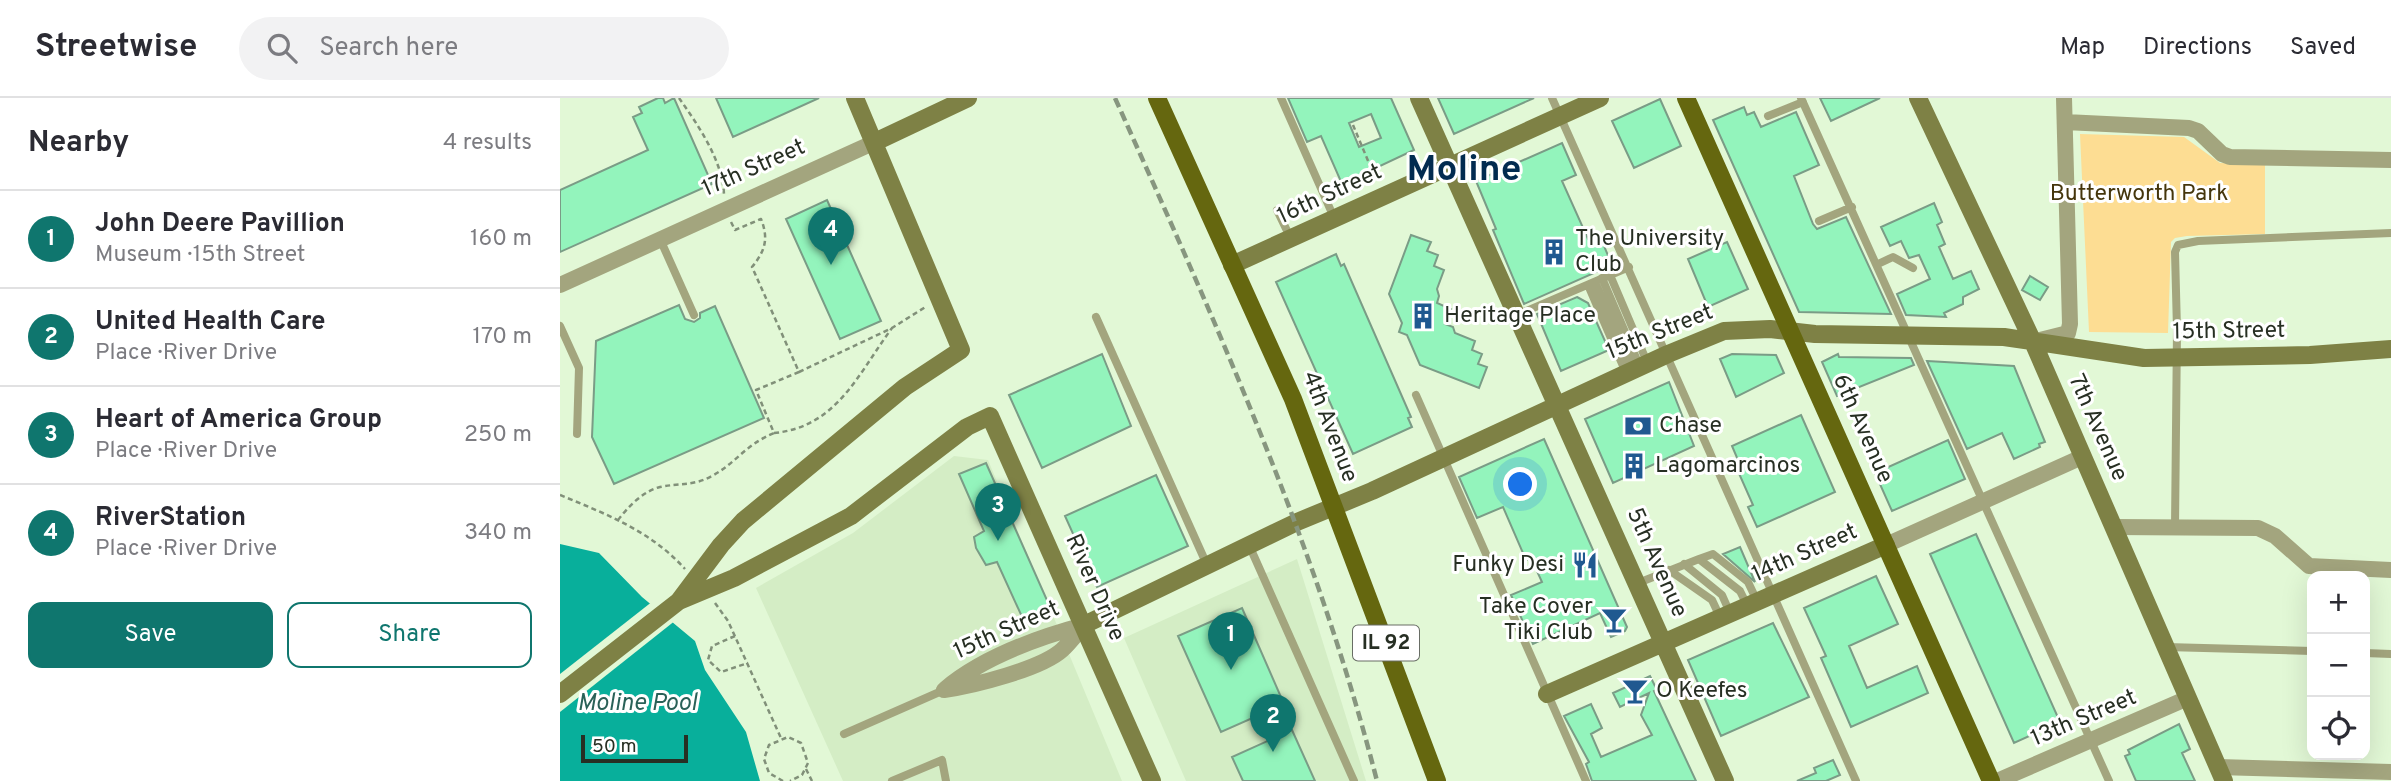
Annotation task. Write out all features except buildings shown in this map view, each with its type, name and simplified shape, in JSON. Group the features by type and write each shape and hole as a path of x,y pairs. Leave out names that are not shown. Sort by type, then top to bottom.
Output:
{"main road":[{"name":"4th Avenue","path":"1157,98 1293,399 1437,781"},
{"name":"6th Avenue","path":"1686,98 1991,781"}],"street":[{"path":"560,694 680,601 735,528 905,387 961,350 855,98"},
{"name":"17th Street","path":"560,285 968,98"},
{"name":"5th Avenue","path":"1419,98 1725,781"},
{"name":"16th Street","path":"1232,265 1600,98"},
{"name":"7th Avenue","path":"1918,98 2034,342 2221,774"},
{"path":"2034,342 2068,333 2070,324 2064,98"},
{"path":"2064,122 2189,128 2198,131 2230,157 2391,160"},
{"name":"15th Street","path":"944,690 967,671 1052,634 1084,625 1249,545 1724,331 1992,336 2120,356 2177,359 2391,349"},
{"name":"River Drive","path":"680,601 734,578 843,518 887,489 967,427 990,416 1152,781"},
{"name":"14th Street","path":"1547,694 2082,457"},
{"path":"2114,527 2258,528 2275,536 2309,566 2391,570"},
{"name":"13th Street","path":"1997,781 2188,698"},
{"path":"2221,774 2391,772"}],"lane":[{"path":"1281,98 1335,220"},
{"path":"1552,98 1856,781"},
{"path":"1768,116 1802,100 2109,781"},
{"path":"1819,221 1852,208"},
{"path":"1277,210 1291,240"},
{"path":"2175,527 2175,252 2178,245 2198,241 2391,233"},
{"path":"660,239 693,313 683,314"},
{"path":"1878,264 1893,257 1913,268"},
{"path":"1517,315 1629,267"},
{"path":"1599,280 1637,368"},
{"path":"1599,280 1637,368"},
{"path":"1096,317 1207,565"},
{"path":"560,326 579,369 577,434"},
{"path":"1416,395 1441,458 1586,781"},
{"path":"1249,545 1354,781"},
{"path":"1638,583 1699,559 1752,603"},
{"path":"1684,564 1722,595 1725,615"},
{"path":"1669,570 1712,600 1725,615"},
{"path":"2166,647 2307,651"},
{"path":"2370,653 2391,654"},
{"path":"844,734 944,690"},
{"path":"892,781 942,760 946,781"}],"path":[{"path":"679,98 705,138 724,186 725,210 735,230 761,219 766,232 765,248 752,267 799,372"},
{"path":"1353,125 1374,175"},
{"path":"774,433 756,390 892,328 939,299"},
{"path":"618,520 628,508 657,488 698,484 716,474 753,442 774,433 790,431 827,415 841,401 892,328"},
{"path":"735,636 712,646 708,660 721,672 748,663"},
{"path":"783,781 774,778 765,766 765,752 774,740 788,737 801,743 808,755 806,769 811,781"},
{"path":"790,781 806,769"}],"shaded area":[{"path":"954,456 988,460 1122,781 843,781 756,588 853,533"},
{"path":"1297,559 1366,781 1186,781 1124,638"}],"green space":[{"name":"Butterworth Park","path":"2080,134 2184,137 2220,163 2265,165 2265,234 2187,236 2175,238 2171,242 2168,333 2089,332"}],"water":[{"name":"Moline Pool","path":"560,544 599,553 642,597 695,641 705,670 746,732 760,781 560,781"}],"pier":[{"path":"653,601 676,620 560,712 560,674"}],"railway":[{"path":"1115,98 1226,349 1294,519 1352,692 1377,781"}],"place":[{"name":"The University Club","path":"1554,252"},
{"name":"RiverStation","path":"831,265"},
{"name":"Heritage Place","path":"1423,316"},
{"name":"Chase","path":"1638,426"},
{"name":"Lagomarcinos","path":"1634,466"},
{"name":"Heart of America Group","path":"998,541"},
{"name":"Funky Desi","path":"1585,565"},
{"name":"Take Cover Tiki Club","path":"1614,620"},
{"name":"John Deere Pavillion","path":"1231,670"},
{"name":"O Keefes","path":"1635,691"},
{"name":"United Health Care","path":"1273,752"}],"district":[{"name":"Moline","path":"1464,170"}]}
